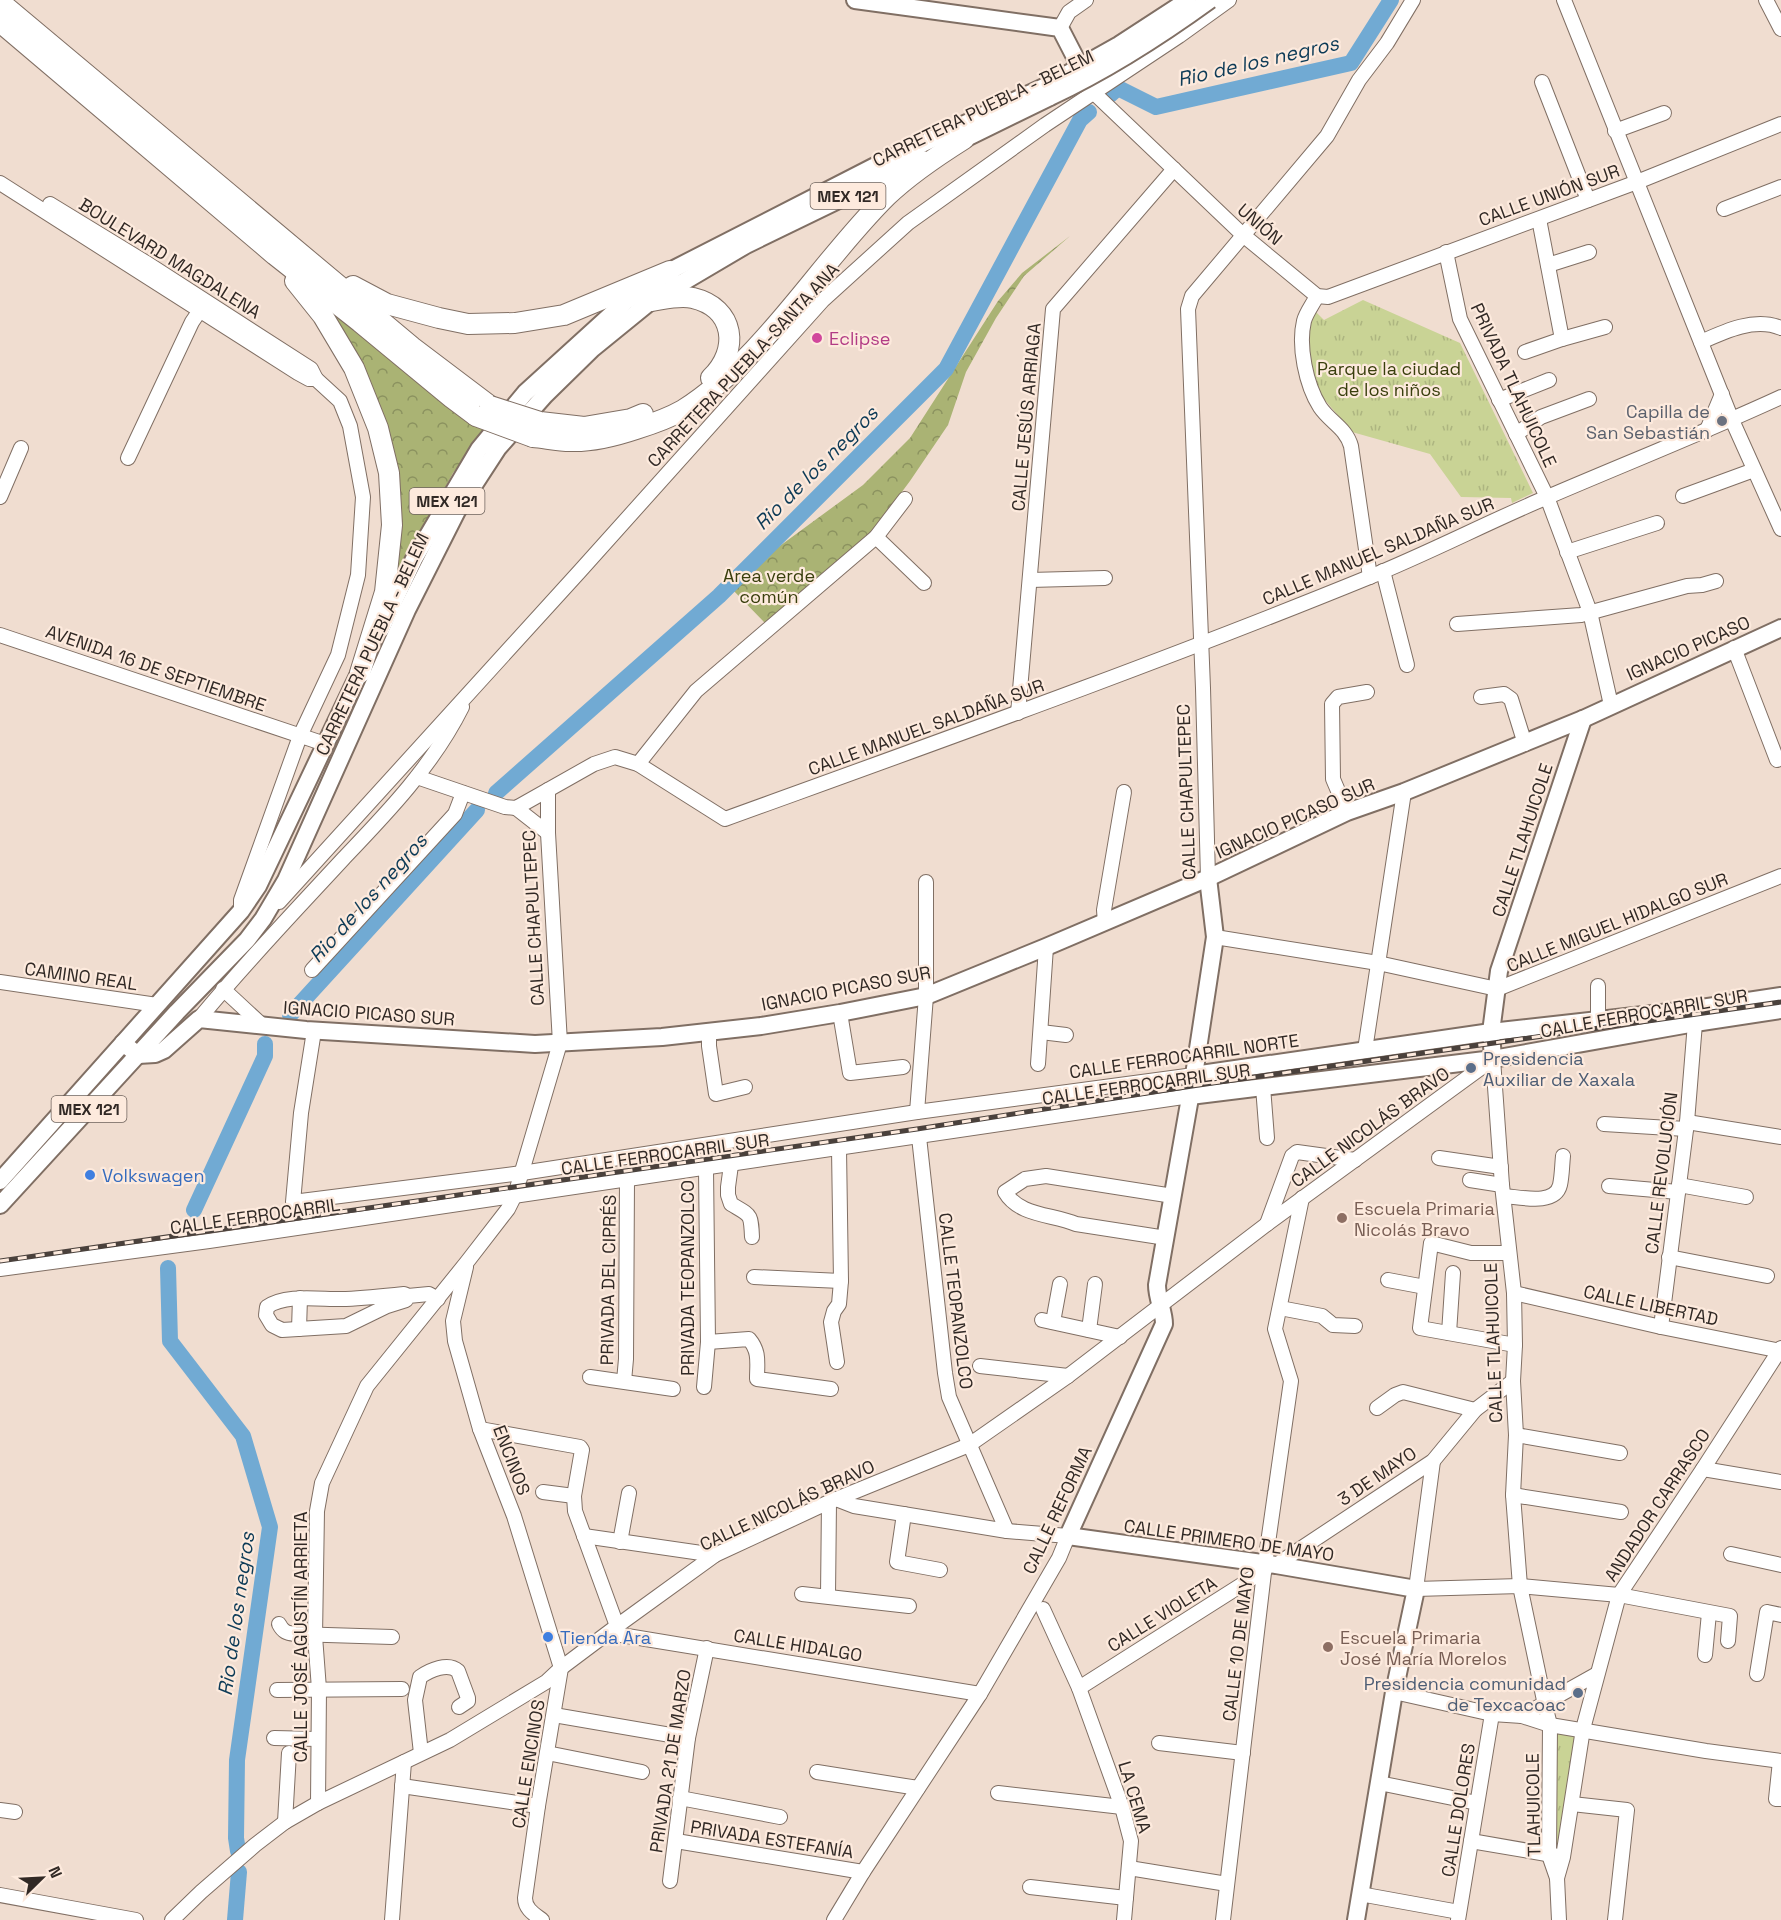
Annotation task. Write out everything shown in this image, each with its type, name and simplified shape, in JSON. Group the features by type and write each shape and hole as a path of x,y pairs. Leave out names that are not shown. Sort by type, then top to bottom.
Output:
{"highway":[{"path":"0,2 412,347 483,411"},
{"path":"0,22 274,255 452,398 570,442 612,437 653,424 681,411 709,391 768,334 856,229 888,195 923,166 964,139"},
{"path":"274,255 323,316 354,368 378,428 389,473 392,525 385,592 360,673"},
{"path":"319,269 387,304 468,324 515,324 564,315 670,271"},
{"path":"537,430 631,419 682,397 708,381 719,370 726,358 730,340 728,326 720,311 705,302 692,298 678,297 651,301"}],"main road":[{"path":"855,0 945,6 1060,28 1093,92"},
{"name":"CARRETERA PUEBLA - BELEM","path":"0,1205 247,940 263,919 286,880 407,610 457,511 498,448 545,395 592,349 651,301 746,245 964,139 1048,92 1188,0"},
{"name":"CARRETERA PUEBLA - BELEM","path":"0,1181 241,911 258,886 414,559 479,449 525,393 625,302 670,271 881,163 1048,92 1081,83 1133,54 1210,0"},
{"name":"IGNACIO PICASO","path":"1611,705 1781,628"},
{"name":"IGNACIO PICASO SUR","path":"199,1019 314,1031 535,1044 662,1037 761,1026 926,996 1208,878 1347,812 1525,744 1611,705"},
{"name":"CALLE TLAHUICOLE","path":"1493,1059 1491,1032 1499,971 1583,719"},
{"name":"CALLE CHAPULTEPEC","path":"1194,1075 1215,937 1208,878"},
{"name":"CALLE FERROCARRIL NORTE","path":"1194,1075 1491,1032 1688,1010 1781,996"},
{"name":"CALLE FERROCARRIL SUR","path":"1190,1096 1493,1059 1781,1010"},
{"path":"123,1042 138,1055 155,1054 164,1050 199,1019"},
{"name":"CALLE REFORMA","path":"1068,1536 1164,1324 1164,1316 1157,1296 1157,1285 1194,1075"},
{"name":"CALLE PRIMERO DE MAYO","path":"1068,1536 1416,1589"},
{"path":"1356,1920 1394,1692 1416,1589"}],"street":[{"path":"1060,28 1069,12 1086,0"},
{"path":"1153,23 1175,0"},
{"name":"CARRETERA PUEBLA-SANTA ANA","path":"263,919 823,300 908,223 1093,92 1179,36 1229,0"},
{"name":"CALLE CHAPULTEPEC","path":"1208,878 1188,309 1191,296 1327,136 1359,80 1387,43 1413,0"},
{"path":"1564,0 1732,420 1781,529"},
{"path":"1766,0 1781,28"},
{"path":"1542,82 1588,200"},
{"name":"UNIÓN","path":"1093,92 1243,235 1322,296"},
{"path":"1615,131 1664,113"},
{"name":"CALLE UNIÓN SUR","path":"1322,296 1374,281 1637,182 1781,124"},
{"name":"CALLE JESÚS ARRIAGA","path":"1018,713 1053,309 1174,169"},
{"name":"BOULEVARD MAGDALENA","path":"0,172 21,190 203,306 298,373 309,379 316,379 340,401 350,426 363,497 358,575 338,655 300,736"},
{"name":"BOULEVARD MAGDALENA","path":"0,183 21,190"},
{"path":"1724,209 1781,187"},
{"path":"1539,219 1562,339"},
{"name":"PRIVADA TLAHUICOLE","path":"1446,252 1460,319 1547,497"},
{"path":"1548,265 1589,252"},
{"path":"1322,296 1304,320 1301,350 1311,387 1321,408 1348,436 1377,574 1407,665"},
{"path":"128,458 203,306"},
{"path":"1701,342 1741,326 1769,323 1781,328"},
{"path":"1525,352 1605,327"},
{"path":"1499,400 1549,380"},
{"path":"1707,430 1722,394"},
{"name":"CALLE MANUEL SALDAÑA SUR","path":"516,808 594,764 615,757 638,764 725,819 1200,645 1377,574 1547,497 1732,420 1781,397"},
{"path":"1516,434 1541,417 1589,399"},
{"path":"0,497 21,448"},
{"path":"1683,496 1754,470"},
{"path":"1547,497 1590,612 1611,705"},
{"path":"638,764 696,691 876,537 905,499"},
{"path":"1568,552 1657,523"},
{"path":"876,537 924,583"},
{"path":"1030,580 1105,578"},
{"path":"1457,624 1581,615 1716,580"},
{"name":"AVENIDA 16 DE SEPTIEMBRE","path":"0,635 325,744"},
{"path":"1734,648 1777,760"},
{"path":"199,1019 223,989 417,777 451,729 469,692"},
{"path":"1347,812 1333,779 1332,704 1338,697 1367,692"},
{"path":"1481,697 1504,694 1512,699 1525,744"},
{"path":"241,911 241,900 300,736"},
{"path":"417,777 505,807 516,808 548,833"},
{"name":"CALLE CHAPULTEPEC","path":"522,1173 560,1043 548,833 548,790"},
{"path":"1105,922 1104,910 1124,792"},
{"path":"1365,1050 1404,792"},
{"path":"312,970 455,814 463,793"},
{"name":"CALLE MIGUEL HIDALGO SUR","path":"1215,937 1378,963 1497,989 1781,876"},
{"path":"917,1112 926,996 926,882"},
{"path":"1038,1064 1046,947"},
{"name":"CAMINO REAL","path":"0,982 157,1005"},
{"path":"1598,986 1598,1021"},
{"path":"223,989 263,1026"},
{"path":"840,1013 850,1073 903,1067"},
{"name":"CALLE REVOLUCIÓN","path":"1660,1327 1686,1125 1695,1023"},
{"name":"CALLE FERROCARRIL","path":"314,1031 301,1113 293,1202 522,1173"},
{"path":"710,1031 709,1046 716,1094 745,1087"},
{"path":"1041,1032 1066,1035"},
{"name":"CALLE NICOLÁS BRAVO","path":"172,1920 255,1845 285,1822 318,1803 450,1740 546,1682 561,1668 715,1555 833,1500 969,1445 1068,1376 1267,1224 1493,1059"},
{"name":"CALLE TLAHUICOLE","path":"1493,1059 1514,1293 1513,1381 1516,1435 1513,1495 1520,1586 1550,1725"},
{"name":"CALLE FERROCARRIL NORTE","path":"522,1173 917,1112 1194,1075"},
{"path":"1263,1087 1268,1138"},
{"name":"CALLE FERROCARRIL SUR","path":"515,1195 706,1169 1190,1096"},
{"path":"1604,1124 1686,1125 1781,1137"},
{"name":"CALLE TEOPANZOLCO","path":"919,1137 949,1397 1006,1531"},
{"path":"837,1362 831,1322 839,1304 841,1281 839,1149"},
{"name":"CALLE NICOLÁS BRAVO","path":"1267,1224 1292,1156 1297,1152 1355,1160"},
{"path":"1470,1180 1503,1190 1548,1199 1555,1195 1560,1187 1563,1156"},
{"path":"1439,1158 1501,1167"},
{"path":"731,1165 728,1195 731,1204 752,1219 752,1237"},
{"name":"PRIVADA TEOPANZOLCO","path":"704,1387 708,1342 706,1169"},
{"name":"CALLE JOSÉ AGUSTÍN ARRIETA","path":"318,1803 319,1689 315,1636 317,1511 322,1482 367,1386 508,1209 522,1173"},
{"path":"1166,1238 1076,1224 1062,1218 1029,1211 1016,1204 1005,1192 1024,1179 1046,1176 1173,1196"},
{"name":"PRIVADA DEL CIPRÉS","path":"624,1381 627,1359 627,1179"},
{"path":"1609,1186 1678,1189 1746,1197"},
{"name":"CALLE FERROCARRIL","path":"0,1269 209,1241 515,1195"},
{"name":"CALLE 10 DE MAYO","path":"1227,1919 1227,1884 1291,1381 1275,1329 1302,1198"},
{"path":"1509,1252 1471,1253 1431,1244 1420,1328 1515,1345"},
{"path":"1670,1257 1767,1276"},
{"name":"ENCINOS","path":"467,1262 453,1321 455,1341 480,1429 514,1516 561,1668"},
{"path":"1449,1333 1453,1273"},
{"path":"754,1277 841,1281"},
{"path":"1388,1280 1425,1287"},
{"path":"1060,1284 1048,1321 1120,1337"},
{"path":"1089,1330 1095,1284"},
{"name":"CALLE LIBERTAD","path":"1514,1293 1660,1327 1780,1350"},
{"path":"386,1301 300,1298 274,1301 267,1307 266,1315 272,1324 282,1330 346,1326 386,1301 404,1294 408,1296 429,1294 438,1299"},
{"path":"299,1329 300,1298"},
{"path":"346,1299 346,1326"},
{"path":"1280,1308 1322,1316 1333,1325 1355,1326"},
{"path":"708,1342 749,1339 756,1347 757,1379 831,1389"},
{"name":"ANDADOR CARRASCO","path":"1556,1856 1572,1804 1583,1729 1619,1595 1780,1350"},
{"path":"980,1366 1068,1376"},
{"path":"590,1377 673,1389"},
{"name":"3 DE MAYO","path":"1269,1567 1433,1461 1475,1410 1513,1381"},
{"path":"1377,1408 1403,1392 1475,1410"},
{"path":"480,1429 578,1445 582,1450 574,1496 575,1511 613,1629"},
{"path":"1516,1435 1620,1453"},
{"path":"1416,1589 1433,1461"},
{"path":"1703,1469 1781,1482"},
{"path":"543,1492 574,1496"},
{"path":"620,1542 629,1493"},
{"path":"1513,1495 1621,1512"},
{"path":"828,1596 833,1500"},
{"name":"CALLE PRIMERO DE MAYO","path":"833,1500 854,1506 1006,1531 1068,1536"},
{"path":"904,1514 897,1562 940,1570"},
{"path":"584,1536 715,1555"},
{"name":"CALLE REFORMA","path":"834,1920 862,1872 980,1694 1059,1558 1068,1536"},
{"path":"1731,1554 1781,1565"},
{"name":"CALLE VIOLETA","path":"1079,1688 1269,1567"},
{"name":"CALLE PRIMERO DE MAYO","path":"1416,1589 1520,1586 1619,1595 1730,1616 1728,1641"},
{"path":"802,1594 909,1606"},
{"name":"LA CEMA","path":"1043,1609 1079,1688 1122,1807 1131,1841 1124,1920"},
{"path":"1757,1674 1767,1612 1781,1615"},
{"path":"1705,1654 1709,1613"},
{"path":"279,1624 286,1632 315,1636 392,1637"},
{"name":"CALLE HIDALGO","path":"613,1629 707,1648 980,1694"},
{"name":"PRIVADA 21 DE MARZO","path":"670,1881 688,1738 707,1648"},
{"path":"421,1753 416,1700 420,1677 427,1672 449,1666 456,1668 468,1698 468,1701 459,1707"},
{"name":"CALLE ENCINOS","path":"542,1920 528,1909 525,1903 538,1806 561,1668"},
{"path":"1522,1716 1598,1674"},
{"path":"277,1690 402,1689"},
{"path":"1394,1692 1492,1714 1522,1716 1550,1725 1781,1761 1776,1799 1781,1799"},
{"name":"CALLE DOLORES","path":"1360,1894 1458,1916 1492,1714"},
{"path":"554,1715 688,1738"},
{"name":"TLAHUICOLE","path":"1550,1725 1559,1920"},
{"path":"274,1738 318,1739"},
{"path":"1159,1743 1243,1754"},
{"path":"285,1822 289,1753"},
{"path":"547,1753 642,1772"},
{"path":"392,1920 404,1762"},
{"path":"817,1772 918,1788"},
{"path":"1379,1783 1477,1803"},
{"path":"402,1786 538,1806"},
{"path":"998,1793 1122,1807"},
{"path":"680,1798 780,1817"},
{"path":"1572,1804 1627,1810 1615,1920"},
{"path":"0,1810 15,1812"},
{"name":"PRIVADA ESTEFANÍA","path":"676,1841 862,1872"},
{"path":"1471,1841 1556,1856"},
{"path":"1129,1868 1227,1884"},
{"path":"1030,1887 1126,1898"},
{"path":"0,1895 136,1920"}],"green space":[{"name":"Area verde común","path":"1070,236 1024,276 996,318 966,372 948,425 872,532 765,623 730,587 751,567 863,485 910,438 998,301 1022,273"},
{"path":"315,291 489,428 453,473 388,593 395,537 355,354 338,322"},
{"name":"Parque la ciudad de los niños","path":"1363,300 1460,343 1533,493 1512,503 1511,498 1461,497 1430,454 1352,432 1313,386 1306,322 1314,310 1324,320"},
{"path":"1552,1731 1579,1735 1562,1854 1552,1852"}],"waterway":[{"name":"Rio de los negros","path":"1110,95 1118,88 1156,107 1351,63 1391,0"},
{"name":"Rio de los negros","path":"496,793 719,596 946,369 1080,120 1089,112"},
{"name":"Rio de los negros","path":"290,1015 477,810"},
{"name":"Rio de los negros","path":"194,1210 265,1056 265,1044"},
{"name":"Rio de los negros","path":"168,1268 170,1341 243,1436 270,1527 237,1760 236,1838 238,1851"},
{"name":"Rio de los negros","path":"235,1920 239,1872"}],"railway":[{"path":"0,1261 1781,1002"}],"place":[{"name":"Eclipse","path":"817,338"},
{"name":"Capilla de San Sebastián","path":"1722,421"},
{"name":"Presidencia Auxiliar de Xaxala","path":"1471,1068"},
{"name":"Volkswagen","path":"90,1175"},
{"name":"Escuela Primaria Nicolás Bravo","path":"1342,1218"},
{"name":"Tienda Ara","path":"548,1637"},
{"name":"Escuela Primaria José María Morelos","path":"1328,1647"},
{"name":"Presidencia comunidad de Texcacoac","path":"1578,1693"}]}
